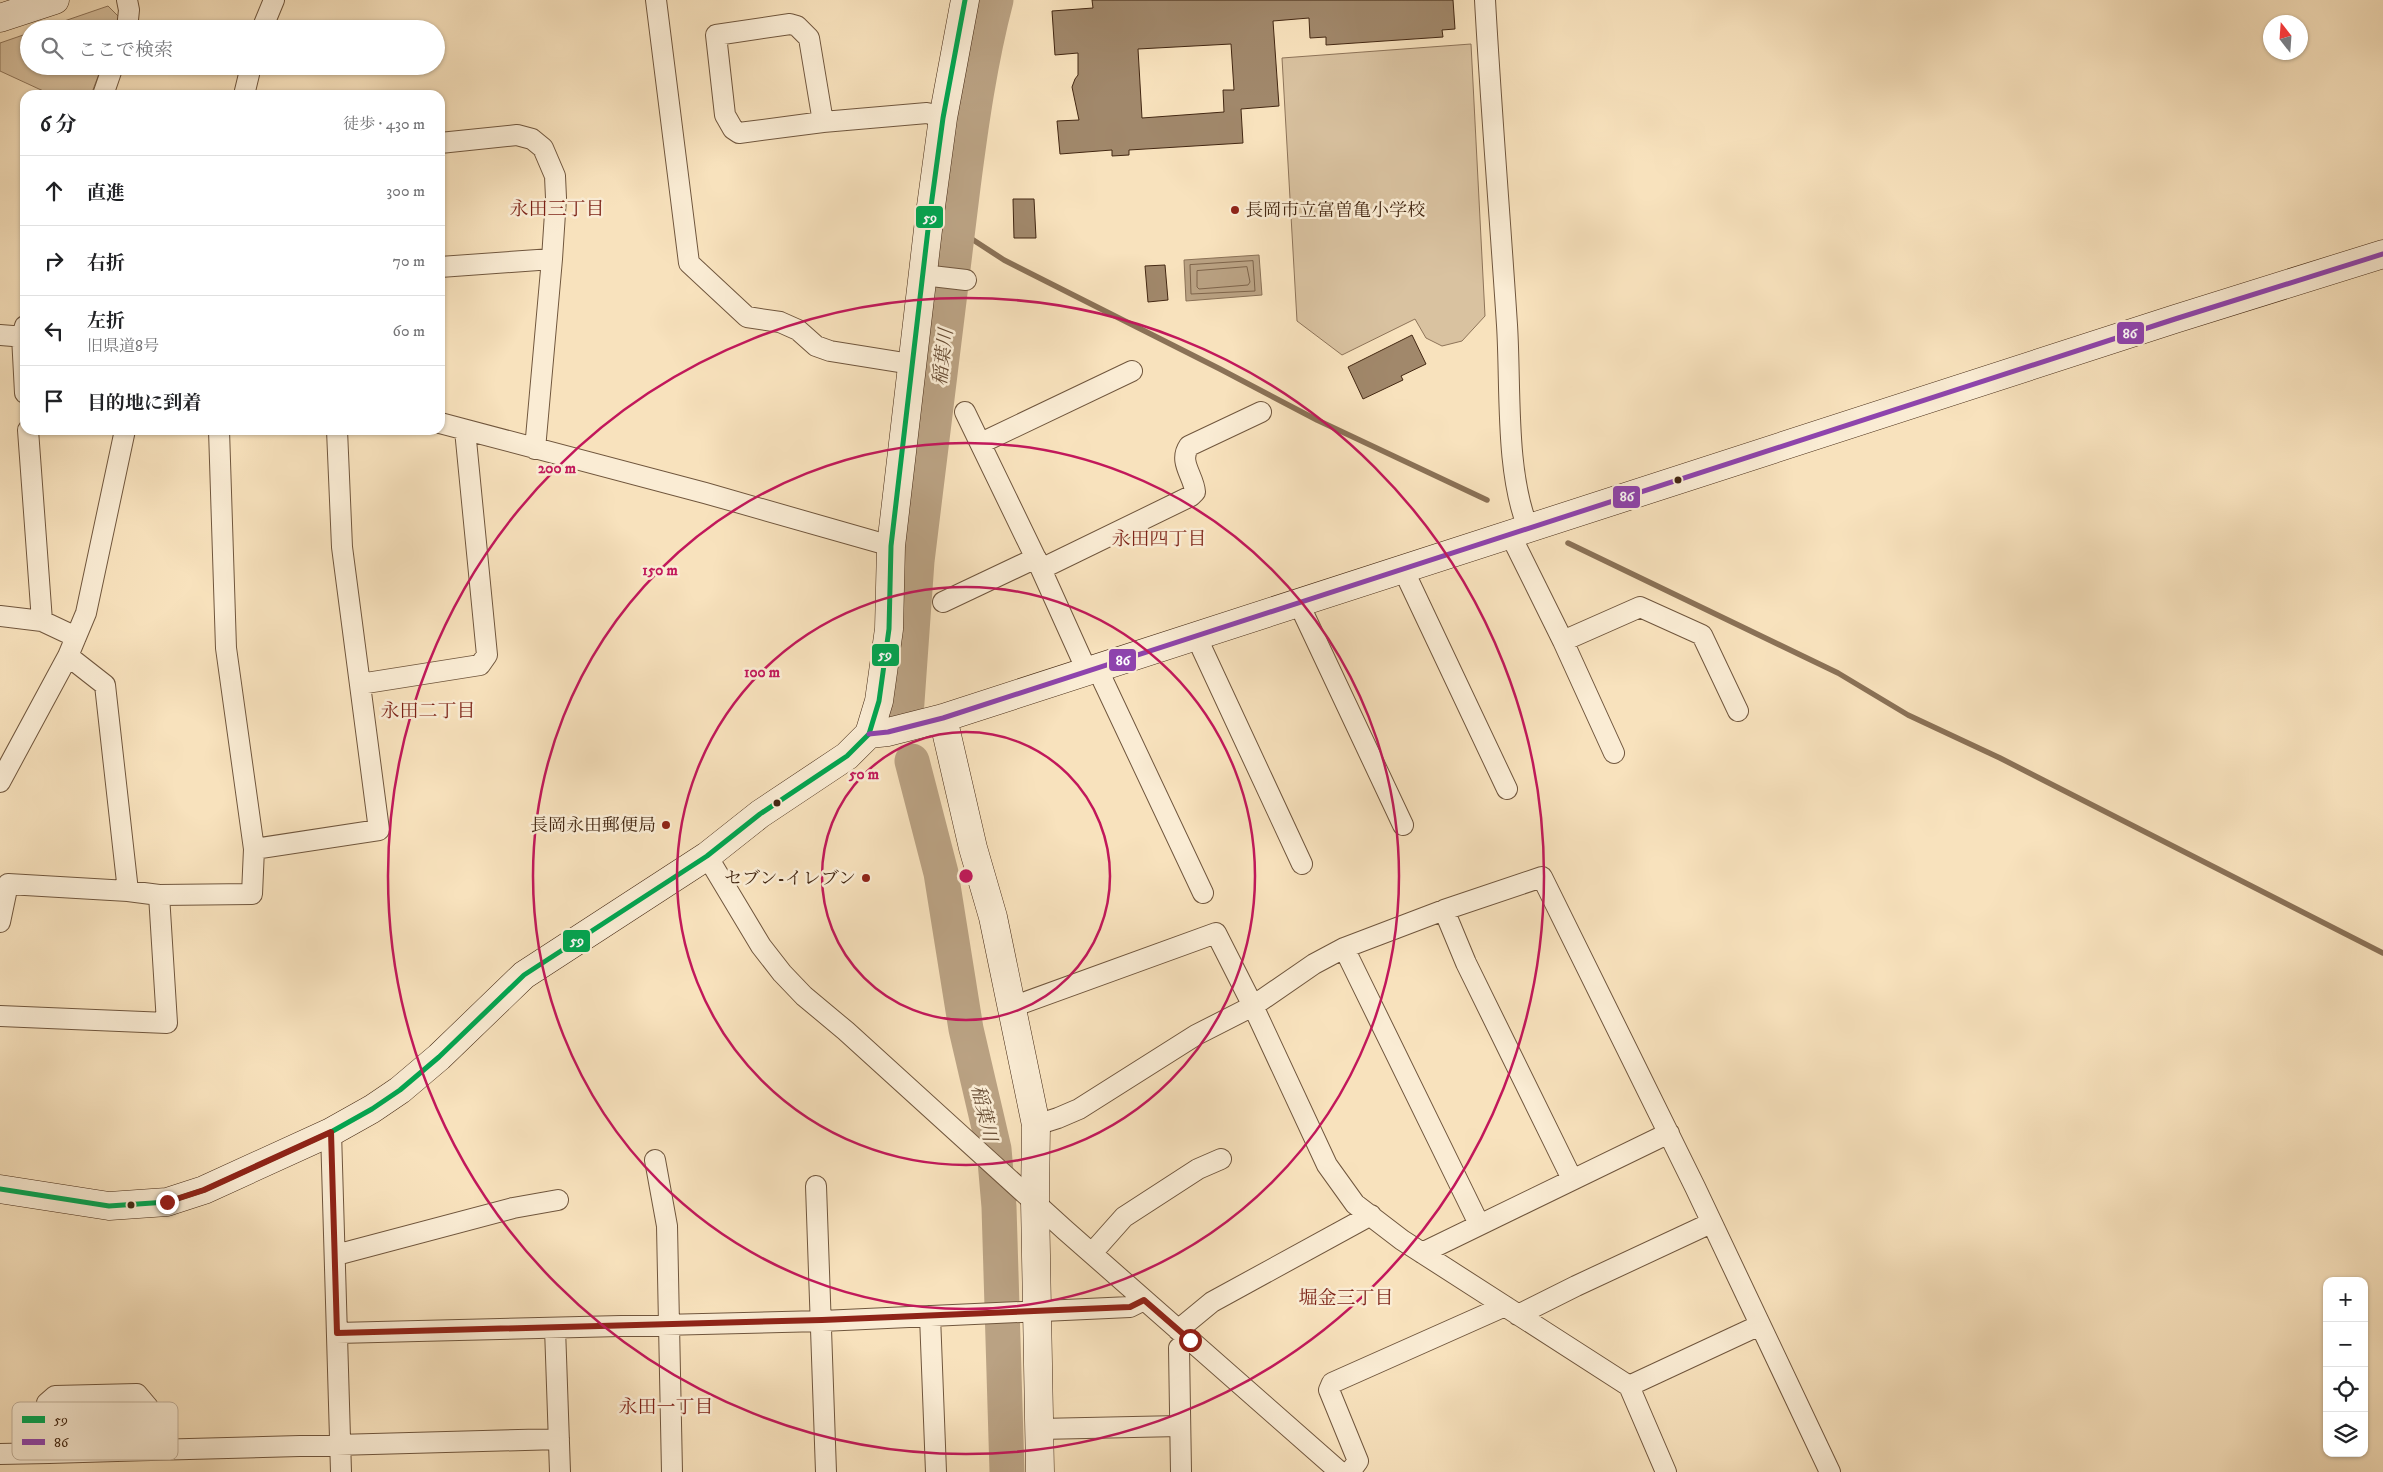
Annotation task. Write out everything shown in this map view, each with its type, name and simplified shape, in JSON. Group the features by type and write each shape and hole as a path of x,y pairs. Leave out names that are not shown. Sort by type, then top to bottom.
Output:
{"street":[{"path":"0,18 55,0"},
{"path":"127,0 129,10 127,20"},
{"path":"266,20 274,0"},
{"path":"656,0 688,263 747,317 780,322 798,330 816,346 830,351 911,364"},
{"path":"0,1189 109,1206 167,1202 204,1190 331,1132 372,1109 400,1090 439,1057 524,975 707,856 760,814 846,756 868,734 873,726 889,630 891,546 911,364 927,276 943,118 965,0"},
{"path":"1485,0 1519,531 1563,642 1614,753"},
{"path":"823,122 809,38 797,26 790,24 716,35 725,115 733,129 739,133 823,122 927,113 943,118"},
{"path":"105,90 110,75"},
{"path":"245,90 249,75"},
{"path":"445,142 517,135 532,139 543,148 554,176 552,259 535,449"},
{"path":"868,734 888,732 943,718 2175,319 2383,254"},
{"path":"445,267 552,259"},
{"path":"927,276 966,280"},
{"path":"0,335 20,333"},
{"path":"981,444 1132,372"},
{"path":"965,412 1038,563 1203,893"},
{"path":"943,602 1191,496 1194,492 1194,487 1185,461 1185,452 1189,446 1261,412"},
{"path":"445,424 705,493 891,546"},
{"path":"360,684 480,665 487,655 465,430"},
{"path":"28,435 42,621"},
{"path":"1,777 68,656 86,613 124,435"},
{"path":"0,922 4,884 128,891 159,895 252,894 254,849 226,648 219,435"},
{"path":"254,849 379,830 342,547 336,435"},
{"path":"1403,569 1507,789"},
{"path":"1299,604 1403,825"},
{"path":"1563,642 1640,607 1702,636 1738,711"},
{"path":"0,616 42,621 76,637"},
{"path":"1196,636 1302,864"},
{"path":"68,656 105,685 128,891"},
{"path":"943,718 973,848 993,917 1036,1124 1034,1201 1040,1472"},
{"path":"707,856 733,902 782,974 804,996 846,1031 1092,1254 1340,1472"},
{"path":"1036,1124 1058,1118 1079,1109 1196,1035 1253,1006 1314,964 1344,948 1444,910 1542,876 1669,1133 1830,1472"},
{"path":"0,1016 167,1023 159,895"},
{"path":"1444,910 1466,963 1572,1179"},
{"path":"1012,1007 1216,933 1253,1006 1327,1164 1355,1204 1402,1240 1614,1374 1629,1386 1666,1472"},
{"path":"1344,948 1479,1224"},
{"path":"331,1132 341,1472"},
{"path":"1422,1253 1669,1133"},
{"path":"1092,1254 1124,1217 1198,1170 1221,1159"},
{"path":"656,1160 667,1226 672,1472"},
{"path":"816,1186 826,1472"},
{"path":"336,1255 513,1208 558,1200"},
{"path":"1181,1472 1179,1348 1184,1335 1212,1302 1371,1215"},
{"path":"1350,1472 1358,1461 1329,1390 1332,1383 1511,1310 1576,1286 1712,1223"},
{"path":"337,1333 930,1316 1130,1307 1144,1300"},
{"path":"930,1316 936,1472"},
{"path":"1629,1386 1760,1325"},
{"path":"555,1328 560,1472"},
{"path":"48,1402 55,1396 137,1394 144,1402"},
{"path":"1039,1428 1180,1426"},
{"path":"178,1449 340,1443 559,1439"}],"shaded area":[{"path":"108,6 121,19 121,20 67,20"},
{"path":"20,36 20,75 99,75 93,90 41,90 0,71 0,43"},
{"path":"1471,44 1485,316 1462,341 1442,346 1426,338 1415,319 1342,355 1297,321 1282,58"}],"water":[{"path":"1259,255 1262,295 1186,301 1184,260"}],"building":[{"path":"1092,0 1453,0 1455,29 1442,30 1443,37 1326,45 1326,37 1310,38 1309,18 1273,21 1279,106 1241,109 1243,143 1129,150 1129,155 1112,156 1112,150 1060,154 1057,121 1079,120 1072,87 1078,75 1078,53 1055,55 1052,11 1093,8","holes":["1231,44 1234,90 1223,90 1224,112 1142,118 1138,49"]},
{"path":"1013,199 1034,199 1036,238 1014,238"},
{"path":"1165,265 1168,300 1148,302 1145,266"},
{"path":"1412,335 1426,364 1401,376 1403,380 1363,399 1348,367"}],"waterway":[{"name":"稲葉川","path":"906,716 917,561 963,187 981,70 996,0"},
{"path":"958,230 1004,260 1317,420 1487,500"},
{"path":"1568,543 1838,673 1908,715 2000,758 2383,953"},
{"name":"稲葉川","path":"912,761 941,873 966,1029 994,1149 999,1207 1007,1472"}],"transit line":[{"name":"59","path":"0,1189 109,1206 167,1202 204,1190 331,1132 372,1109 400,1090 439,1057 524,975 707,856 760,814 847,756 869,734 879,701 889,629 891,546 929,221 943,118 965,0"},
{"name":"86","path":"869,734 888,732 943,718 2175,319 2383,254"}],"place":[{"name":"長岡市立富曽亀小学校","path":"1235,210"},
{"name":"長岡永田郵便局","path":"666,825"},
{"name":"セブン-イレブン","path":"866,878"}],"district":[{"name":"永田三丁目","path":"557,208"},
{"name":"永田四丁目","path":"1159,538"},
{"name":"永田二丁目","path":"428,710"},
{"name":"堀金三丁目","path":"1346,1297"},
{"name":"永田一丁目","path":"666,1406"}],"route":[{"path":"167,1202 204,1190 331,1132 337,1333 822,1320 1130,1307 1144,1300 1190,1340"}]}
